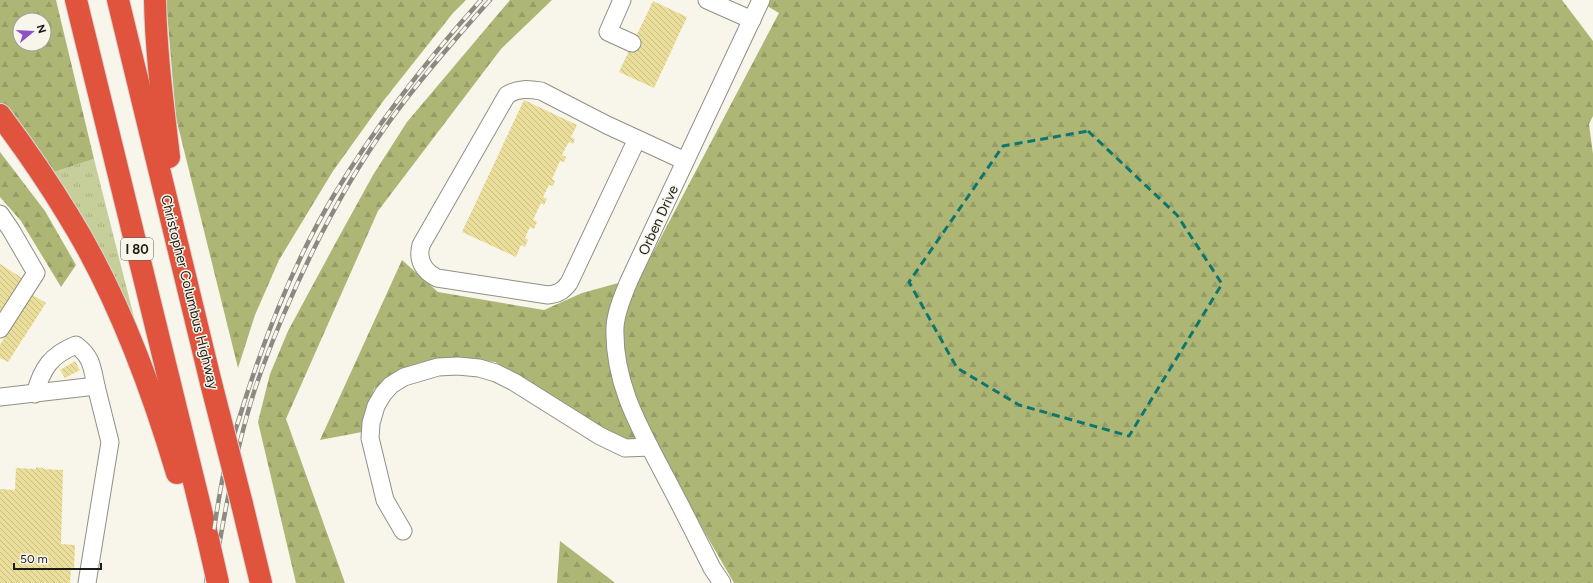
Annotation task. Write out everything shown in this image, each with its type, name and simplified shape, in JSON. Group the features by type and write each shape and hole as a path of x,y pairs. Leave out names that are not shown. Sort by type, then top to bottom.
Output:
{"highway":[{"name":"I 80","path":"76,0 218,583"},
{"name":"Christopher Columbus Highway","path":"118,0 261,583"},
{"path":"155,0 160,87 183,264"},
{"path":"0,115 68,215 91,255 117,310 137,358 154,402 180,481 204,530"},
{"path":"0,130 45,181"}],"street":[{"path":"622,0 608,32 632,44"},
{"path":"707,0 752,20"},
{"name":"Orben Drive","path":"722,583 712,568 632,410 620,378 615,343 616,326 620,305 629,281 761,0"},
{"path":"637,139 569,284 563,290 556,294 548,295 437,278 430,274 422,265 420,255 421,245 507,95 513,92 530,90 541,91 685,161"},
{"path":"0,214 6,233 36,273 0,329"},
{"path":"35,394 42,373 54,357 62,350 76,345 86,353 90,361 110,442 87,583"},
{"path":"403,531 385,500 370,438 371,423 380,400 391,385 404,377 438,367 458,366 479,368 496,373 514,382 600,436 625,448 650,448"},
{"path":"0,397 96,386"}],"highlighted area":[{"path":"1088,131 1177,215 1222,284 1129,436 1019,405 957,368 909,282 1003,146"}],"green space":[{"path":"0,0 56,0 94,159 51,173 0,105"},
{"path":"166,0 466,0 453,13 384,100 333,171 279,260 255,315 238,368 176,118"},
{"path":"510,0 552,0 501,49 378,211 286,419 345,583 296,583 258,422 270,374 288,331 335,244 373,175 407,122"},
{"path":"757,0 1562,0 1593,41 1593,116 1589,124 1593,154 1593,583 734,583 656,448 637,438 626,440 607,431 495,362 455,358 408,367 374,389 362,432 320,440 402,260 438,292 544,310 582,293 640,277 779,13"},
{"path":"0,152 45,211 76,265 61,287 21,221 0,197"},
{"path":"94,159 142,349 51,173"},
{"path":"560,541 614,582 615,583 557,583"}],"building":[{"path":"653,1 687,17 654,88 619,72"},
{"path":"524,100 577,125 571,137 575,139 573,144 569,142 562,155 566,157 564,162 560,161 552,179 555,181 553,186 549,185 543,197 547,199 544,205 541,203 533,220 537,222 534,229 530,227 525,238 528,240 525,247 521,245 516,257 462,232"},
{"path":"0,264 22,278 0,314"},
{"path":"31,294 46,303 8,362 0,358 0,345"},
{"path":"75,361 80,370 65,378 60,370"},
{"path":"36,467 43,469 63,470 61,544 75,545 74,569 71,568 70,583 0,583 0,489 15,490 16,468 36,469"}],"railway":[{"path":"206,583 225,466 229,451 261,351 294,271 334,195 384,119 421,70 481,0"},
{"path":"213,583 232,475 242,433 273,339 306,265 344,192 373,145 413,90 490,0"}]}
